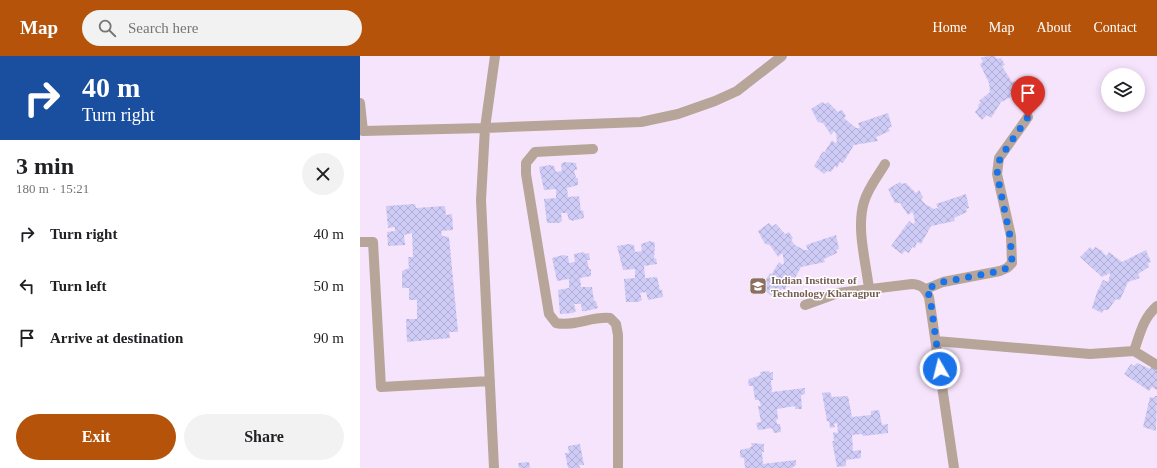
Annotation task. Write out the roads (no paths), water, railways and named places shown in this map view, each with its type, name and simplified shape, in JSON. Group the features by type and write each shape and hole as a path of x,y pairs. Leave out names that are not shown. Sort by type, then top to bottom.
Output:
{"street":[{"path":"494,468 481,200 485,128 495,56"},
{"path":"360,103 363,131 641,122 678,114 715,101 737,91 782,56"},
{"path":"926,289 943,282 1000,271 1007,268 1012,262 1010,236 997,174 998,164 1000,158 1028,117"},
{"path":"593,149 535,152 526,163 526,174 549,314 556,323 566,325 600,317 610,318 616,324 618,335 618,468"},
{"path":"869,289 862,231 863,203 867,192 885,164"},
{"path":"360,242 373,242 381,387 490,381"},
{"path":"805,305 838,293 912,284 920,284 926,289 930,297 954,468"},
{"path":"1134,351 1144,320 1149,312 1157,306"},
{"path":"936,341 1090,354 1134,351 1157,365"}],"place":[{"name":"Indian Institute of Technology Kharagpur","path":"758,286"}]}
